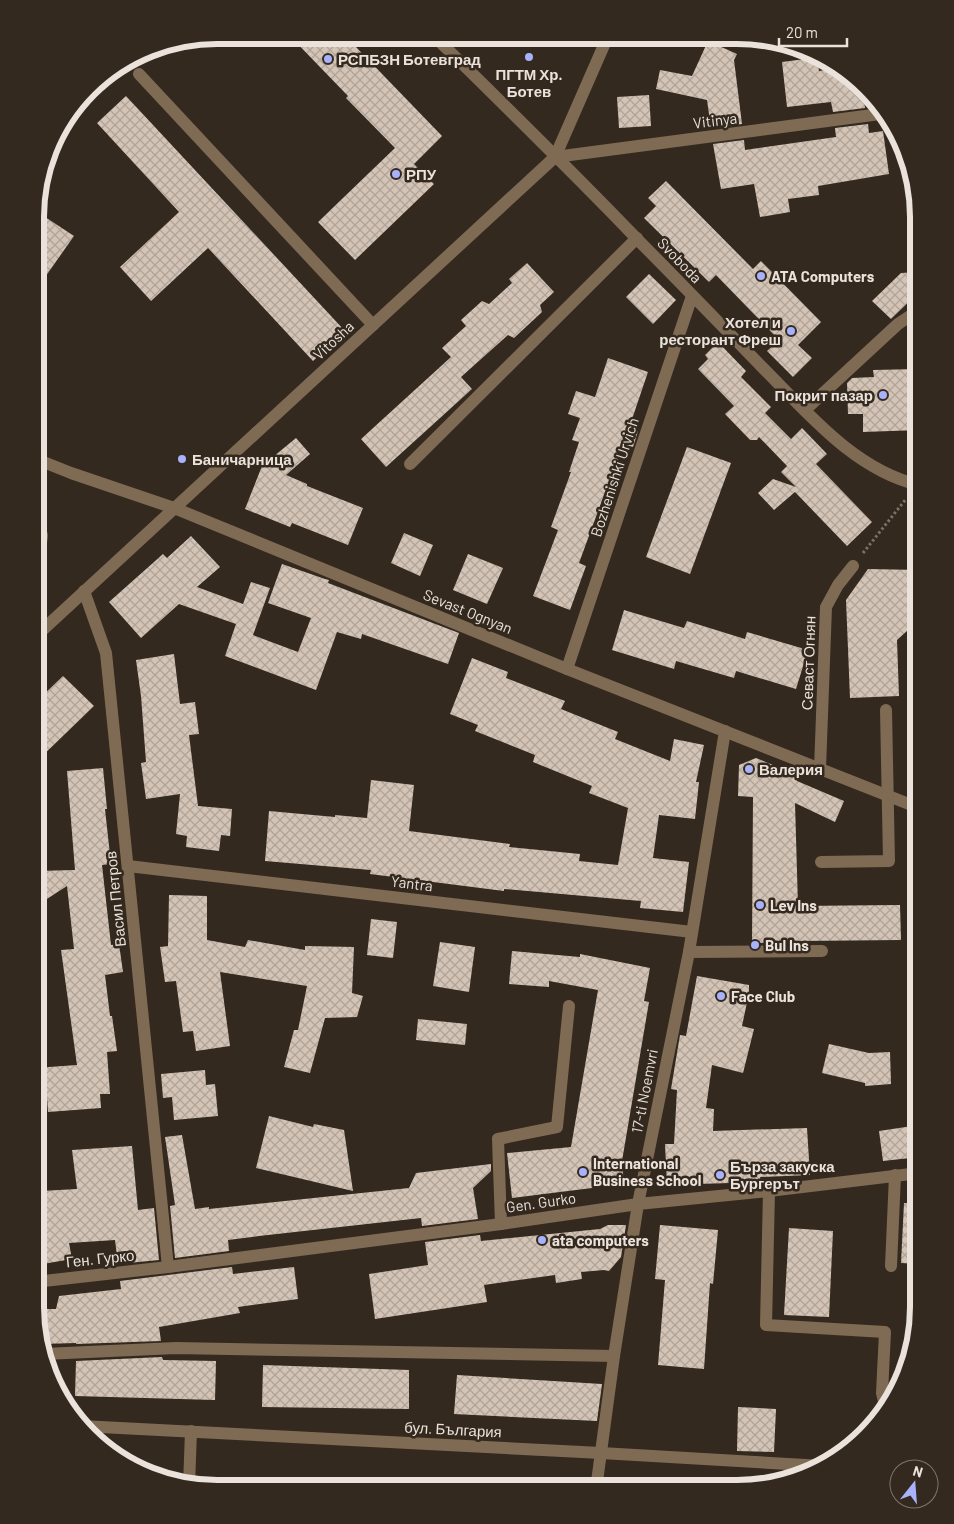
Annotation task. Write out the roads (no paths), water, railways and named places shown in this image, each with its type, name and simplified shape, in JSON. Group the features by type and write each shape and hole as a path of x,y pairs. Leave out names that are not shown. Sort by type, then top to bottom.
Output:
{"street":[{"name":"Svoboda","path":"442,44 637,238 804,410 864,462 890,476 910,482"},
{"name":"Vitosha","path":"44,629 555,157 604,44"},
{"path":"139,74 373,325"},
{"name":"Vitinya","path":"555,157 876,115"},
{"path":"410,464 637,238"},
{"name":"Bozhenishki Urvich","path":"567,669 692,296"},
{"path":"804,410 898,324 910,316"},
{"name":"Sevast Ognyan","path":"44,462 174,508 567,669 910,805"},
{"name":"Севаст Огнян","path":"820,769 826,607 838,585 853,566"},
{"name":"Васил Петров","path":"84,592 106,653 168,1267"},
{"path":"820,862 889,861 886,710"},
{"name":"17-ti Noemvri","path":"597,1480 614,1356 638,1204 689,952 725,731"},
{"name":"Yantra","path":"128,866 692,932"},
{"path":"689,952 822,951"},
{"path":"501,1224 498,1139 557,1127 569,1006"},
{"name":"Gen. Gurko","path":"168,1267 501,1224 638,1204 910,1174"},
{"path":"891,1266 895,1175"},
{"path":"770,1190 766,1325 885,1332 882,1393 883,1399"},
{"name":"Ген. Гурко","path":"44,1281 168,1267"},
{"path":"51,1354 176,1348 614,1356"},
{"name":"бул. България","path":"93,1427 807,1465"},
{"path":"189,1478 191,1431"}],"place":[{"name":"ПГТМ Хр. Ботев","path":"529,57"},
{"name":"РСПБЗН Ботевград","path":"328,59"},
{"name":"РПУ","path":"396,174"},
{"name":"ATA Computers","path":"761,276"},
{"name":"Хотел и ресторант Фреш","path":"791,331"},
{"name":"Покрит пазар","path":"883,395"},
{"name":"Баничарница","path":"182,459"},
{"name":"Валерия","path":"749,769"},
{"name":"Lev Ins","path":"760,905"},
{"name":"Bul Ins","path":"755,945"},
{"name":"Face Club","path":"721,996"},
{"name":"International Business School","path":"583,1172"},
{"name":"Бърза закуска Бургерът","path":"720,1175"},
{"name":"ata computers","path":"542,1240"}]}
